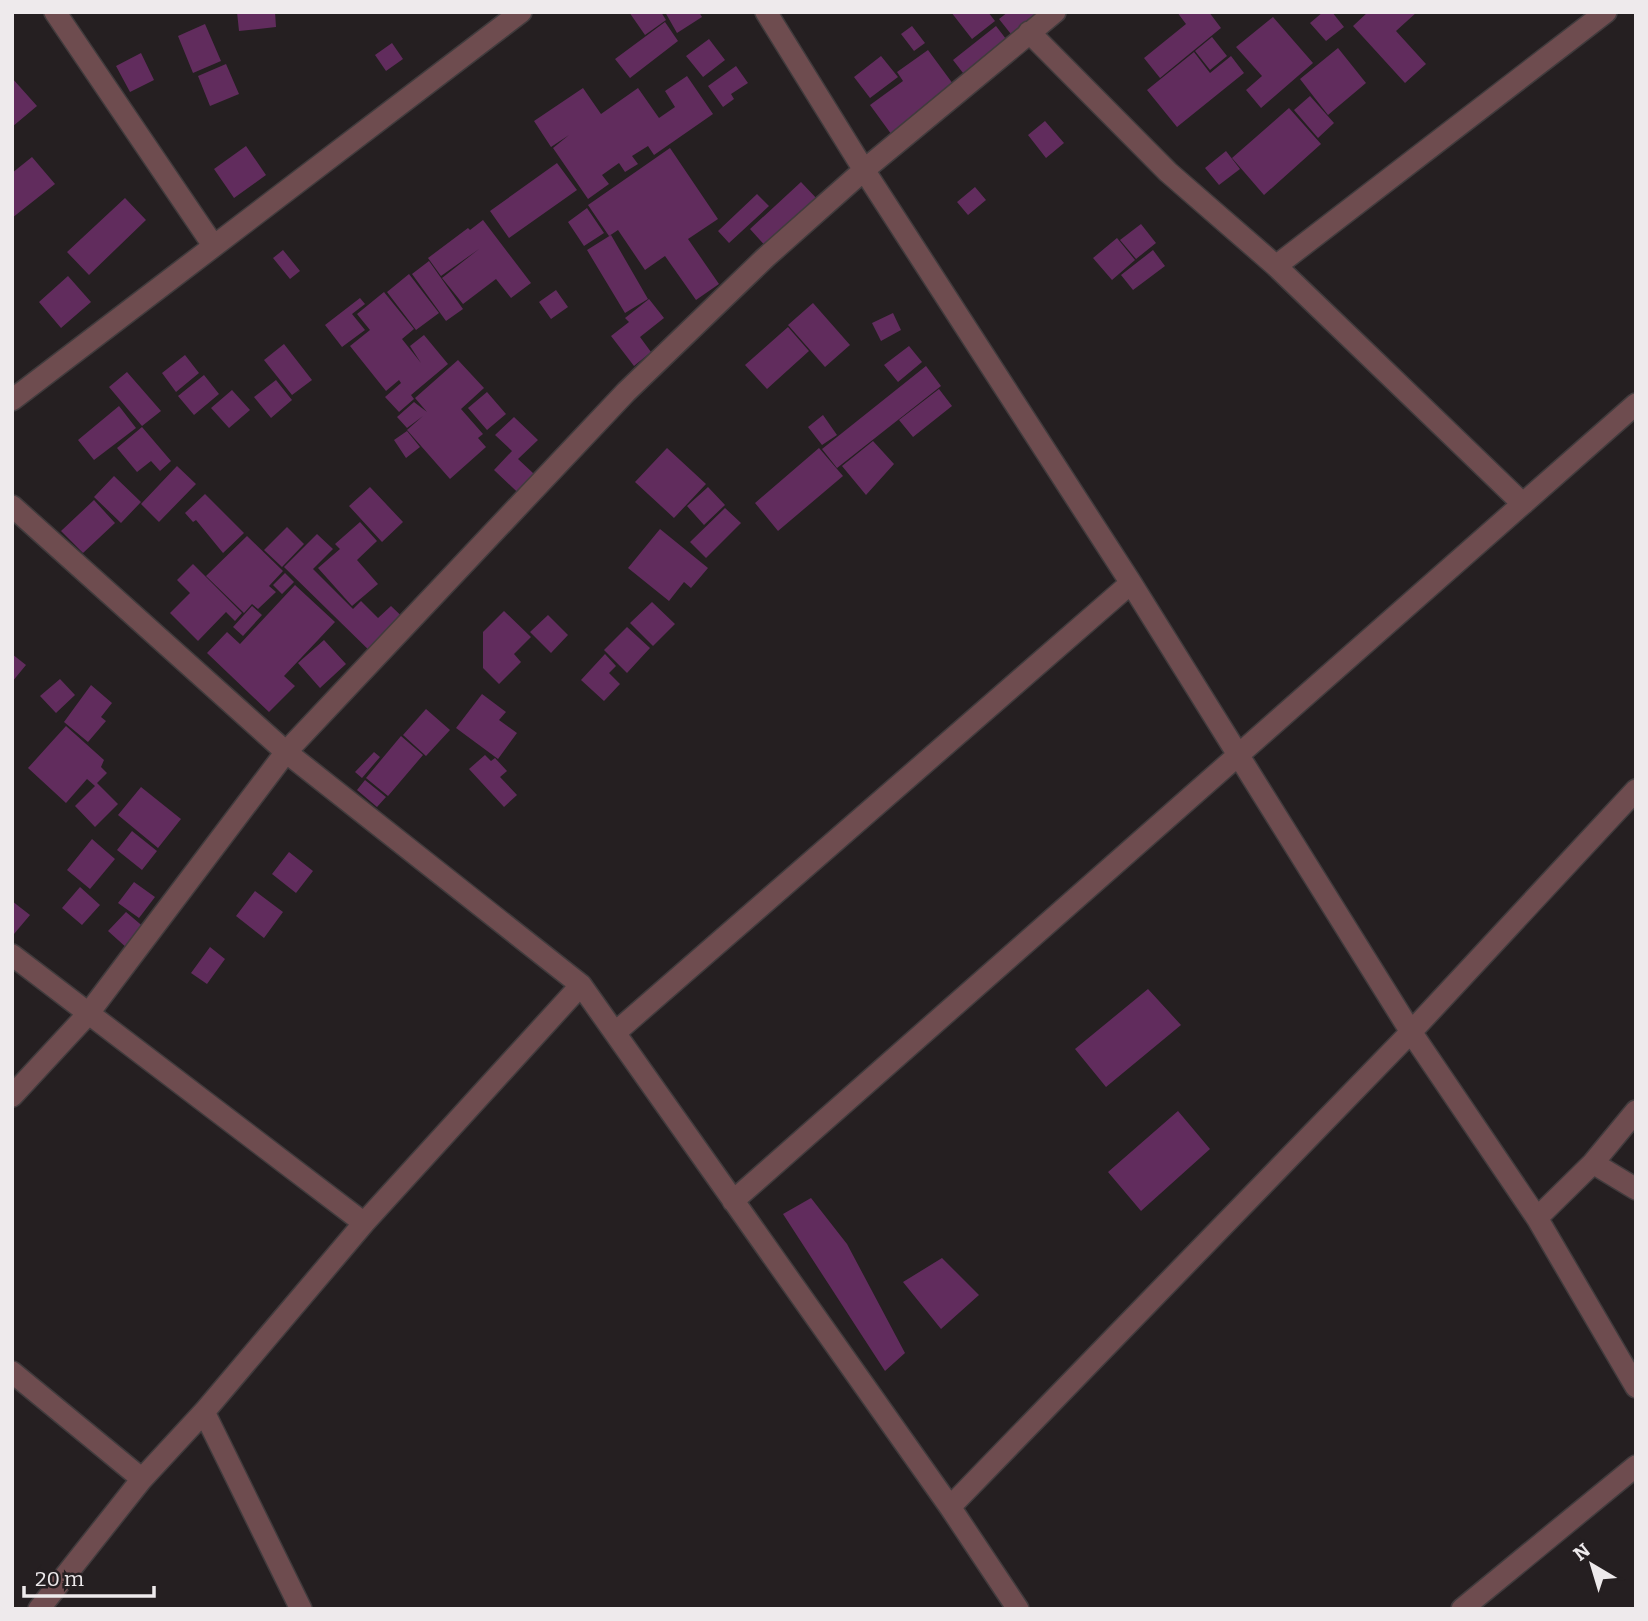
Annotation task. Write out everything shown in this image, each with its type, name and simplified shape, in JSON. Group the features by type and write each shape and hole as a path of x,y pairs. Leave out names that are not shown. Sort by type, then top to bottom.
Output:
{"street":[{"path":"55,12 214,245"},
{"path":"12,400 521,12"},
{"path":"766,12 864,170 1131,583 1411,1032 1537,1218 1636,1387"},
{"path":"12,1096 88,1014 286,752 626,392 765,258 864,170 1055,12"},
{"path":"1276,266 1606,12"},
{"path":"1030,32 1168,172 1276,266 1523,504"},
{"path":"733,1201 1634,408"},
{"path":"12,506 286,752 581,985 950,1507 1018,1609"},
{"path":"616,1032 1131,583"},
{"path":"950,1507 1411,1032 1636,790"},
{"path":"12,955 364,1223"},
{"path":"40,1609 142,1479 204,1412 364,1223 581,985"},
{"path":"1537,1218 1593,1163 1636,1111"},
{"path":"1593,1163 1636,1189"},
{"path":"12,1371 142,1479"},
{"path":"204,1412 302,1609"},
{"path":"1462,1609 1636,1466"}],"building":[{"path":"237,12 275,12 276,27 239,31"},
{"path":"629,12 661,12 666,20 645,35"},
{"path":"665,12 699,12 702,17 677,33"},
{"path":"951,12 988,12 995,21 972,39"},
{"path":"1008,12 1055,12 1018,43 999,19"},
{"path":"1177,12 1209,12 1221,28 1160,78 1144,58 1186,24"},
{"path":"1323,12 1332,12 1344,27 1326,41 1310,23"},
{"path":"1368,12 1417,12 1396,31 1426,64 1405,83 1353,26"},
{"path":"1273,17 1313,63 1261,108 1246,90 1262,76 1236,47"},
{"path":"665,22 678,41 630,78 615,59"},
{"path":"205,24 221,61 193,73 178,36"},
{"path":"912,26 925,43 914,51 901,34"},
{"path":"996,26 1013,48 970,82 953,60"},
{"path":"1212,37 1227,56 1210,70 1195,51"},
{"path":"709,39 725,60 703,77 686,56"},
{"path":"392,43 403,59 386,71 375,55"},
{"path":"1338,48 1366,83 1328,115 1300,79"},
{"path":"928,50 956,88 897,142 870,105 903,81 897,72"},
{"path":"1194,52 1210,73 1231,56 1244,73 1177,127 1147,90"},
{"path":"141,53 154,80 130,92 116,66"},
{"path":"881,56 898,77 870,98 854,77"},
{"path":"226,64 239,94 210,106 198,76"},
{"path":"736,66 748,83 731,94 734,99 723,107 708,86"},
{"path":"687,76 713,114 654,155 648,146 632,156 638,164 625,172 619,163 602,175 609,184 588,199 553,148 569,135 551,147 534,121 583,88 601,114 638,88 659,118 675,107 665,91"},
{"path":"12,78 37,106 12,127"},
{"path":"1310,96 1334,123 1318,138 1294,110"},
{"path":"1289,108 1321,144 1264,195 1232,158"},
{"path":"1045,121 1064,143 1046,158 1028,135"},
{"path":"246,146 266,175 234,198 214,169"},
{"path":"670,148 718,219 688,239 719,284 696,300 665,256 645,270 618,230 609,236 588,205"},
{"path":"1226,151 1240,169 1219,185 1205,168"},
{"path":"32,157 55,184 12,218 12,173"},
{"path":"557,163 577,190 509,238 490,211"},
{"path":"801,182 819,201 768,249 750,229"},
{"path":"975,187 986,200 968,215 957,202"},
{"path":"757,194 769,206 729,243 718,231"},
{"path":"125,198 146,220 89,275 67,252"},
{"path":"587,208 604,233 584,246 568,222"},
{"path":"483,220 531,283 511,298 496,279 463,304 442,278 479,249 441,276 428,258"},
{"path":"1141,224 1156,243 1136,259 1120,240"},
{"path":"611,235 648,299 625,313 587,250"},
{"path":"1117,238 1135,260 1112,280 1093,258"},
{"path":"283,250 300,271 290,279 273,258"},
{"path":"1153,250 1165,266 1133,290 1121,275"},
{"path":"429,261 463,309 446,321 412,274"},
{"path":"409,274 439,313 416,330 387,292"},
{"path":"68,276 91,302 61,328 39,302"},
{"path":"556,290 568,307 551,319 539,302"},
{"path":"384,292 414,329 402,339 421,363 410,346 424,335 448,364 411,395 414,399 399,412 385,397 401,383 399,380 386,391 350,346 370,330 357,314"},
{"path":"360,298 365,304 352,314 365,330 342,347 325,325"},
{"path":"649,299 664,318 640,337 651,352 634,366 611,336 629,322 625,318"},
{"path":"813,303 850,345 825,367 788,325"},
{"path":"893,313 901,330 881,341 872,323"},
{"path":"788,327 809,351 767,389 745,365"},
{"path":"284,344 312,380 292,395 264,360"},
{"path":"909,346 922,362 898,382 884,365"},
{"path":"185,355 199,373 176,392 162,373"},
{"path":"458,360 484,388 461,409 483,434 478,438 486,447 450,479 407,430 423,416 407,428 397,417 414,402 427,412 415,398"},
{"path":"926,366 941,386 837,468 822,449"},
{"path":"127,372 161,411 142,426 109,387"},
{"path":"204,375 219,394 194,415 178,396"},
{"path":"276,380 292,400 271,418 254,397"},
{"path":"939,389 952,406 913,437 899,420"},
{"path":"232,390 250,410 229,428 211,408"},
{"path":"487,392 506,414 487,430 468,408"},
{"path":"119,406 136,428 94,460 78,440"},
{"path":"823,415 837,435 822,445 808,427"},
{"path":"514,417 538,440 518,459 548,487 531,505 494,470 512,451 495,435"},
{"path":"142,427 171,461 160,471 151,461 137,472 117,448"},
{"path":"407,431 420,447 406,458 394,440"},
{"path":"873,441 894,464 866,495 842,466"},
{"path":"667,448 706,484 674,518 635,482"},
{"path":"819,448 843,476 778,531 755,503"},
{"path":"177,466 196,484 159,522 141,504"},
{"path":"114,476 141,502 121,523 94,497"},
{"path":"370,487 403,522 382,542 349,506"},
{"path":"708,487 725,505 704,525 687,506"},
{"path":"205,494 244,533 223,553 196,520 193,522 185,513"},
{"path":"94,500 115,523 83,553 61,531"},
{"path":"725,508 741,523 706,558 690,542"},
{"path":"360,522 377,541 357,560 378,584 352,606 318,568 340,549 335,544"},
{"path":"287,527 304,544 282,567 264,550"},
{"path":"660,529 708,568 691,588 684,582 669,601 628,568"},
{"path":"317,534 333,549 313,569 353,609 361,601 378,618 391,606 413,627 380,661 284,567"},
{"path":"247,536 283,571 269,586 276,592 258,609 252,604 244,613 206,576"},
{"path":"193,564 242,613 235,621 226,612 198,641 170,613 190,593 177,580"},
{"path":"285,573 294,582 282,594 273,585"},
{"path":"295,585 335,622 284,676 295,686 269,712 207,653 227,632 240,644"},
{"path":"652,602 675,624 653,646 630,623"},
{"path":"252,606 262,615 243,636 233,627"},
{"path":"504,611 531,637 514,654 521,662 499,684 483,668 483,632"},
{"path":"548,615 568,635 551,653 530,632"},
{"path":"627,627 650,648 627,673 604,650"},
{"path":"324,640 346,664 320,688 298,663"},
{"path":"12,654 26,665 12,682"},
{"path":"605,654 616,666 609,673 620,684 604,701 581,680"},
{"path":"60,679 75,695 56,713 40,696"},
{"path":"91,685 112,703 101,717 106,721 88,742 64,722"},
{"path":"482,694 506,712 499,720 517,733 498,759 456,728"},
{"path":"426,709 450,730 426,756 403,735"},
{"path":"66,726 104,760 101,767 107,773 97,783 118,804 95,827 75,806 95,786 87,779 66,803 28,768"},
{"path":"401,736 423,755 388,796 366,778"},
{"path":"374,752 380,757 362,778 355,772"},
{"path":"485,755 491,761 495,758 507,771 500,777 517,795 504,807 469,769"},
{"path":"365,780 386,797 377,807 357,790"},
{"path":"141,787 181,819 158,848 118,815"},
{"path":"132,831 157,851 142,870 117,850"},
{"path":"92,839 115,859 90,889 67,870"},
{"path":"289,852 313,871 296,893 272,874"},
{"path":"134,882 155,897 139,918 118,903"},
{"path":"80,887 100,905 82,925 62,908"},
{"path":"255,891 283,912 264,938 236,916"},
{"path":"12,901 30,915 14,934 12,933"},
{"path":"126,912 146,929 128,949 108,931"},
{"path":"210,947 225,959 207,984 191,973"},
{"path":"1148,989 1181,1025 1106,1087 1075,1049"},
{"path":"1178,1111 1210,1149 1141,1211 1108,1172"},
{"path":"811,1198 847,1244 905,1353 885,1371 783,1214"},
{"path":"942,1258 979,1295 941,1329 903,1282"}]}
